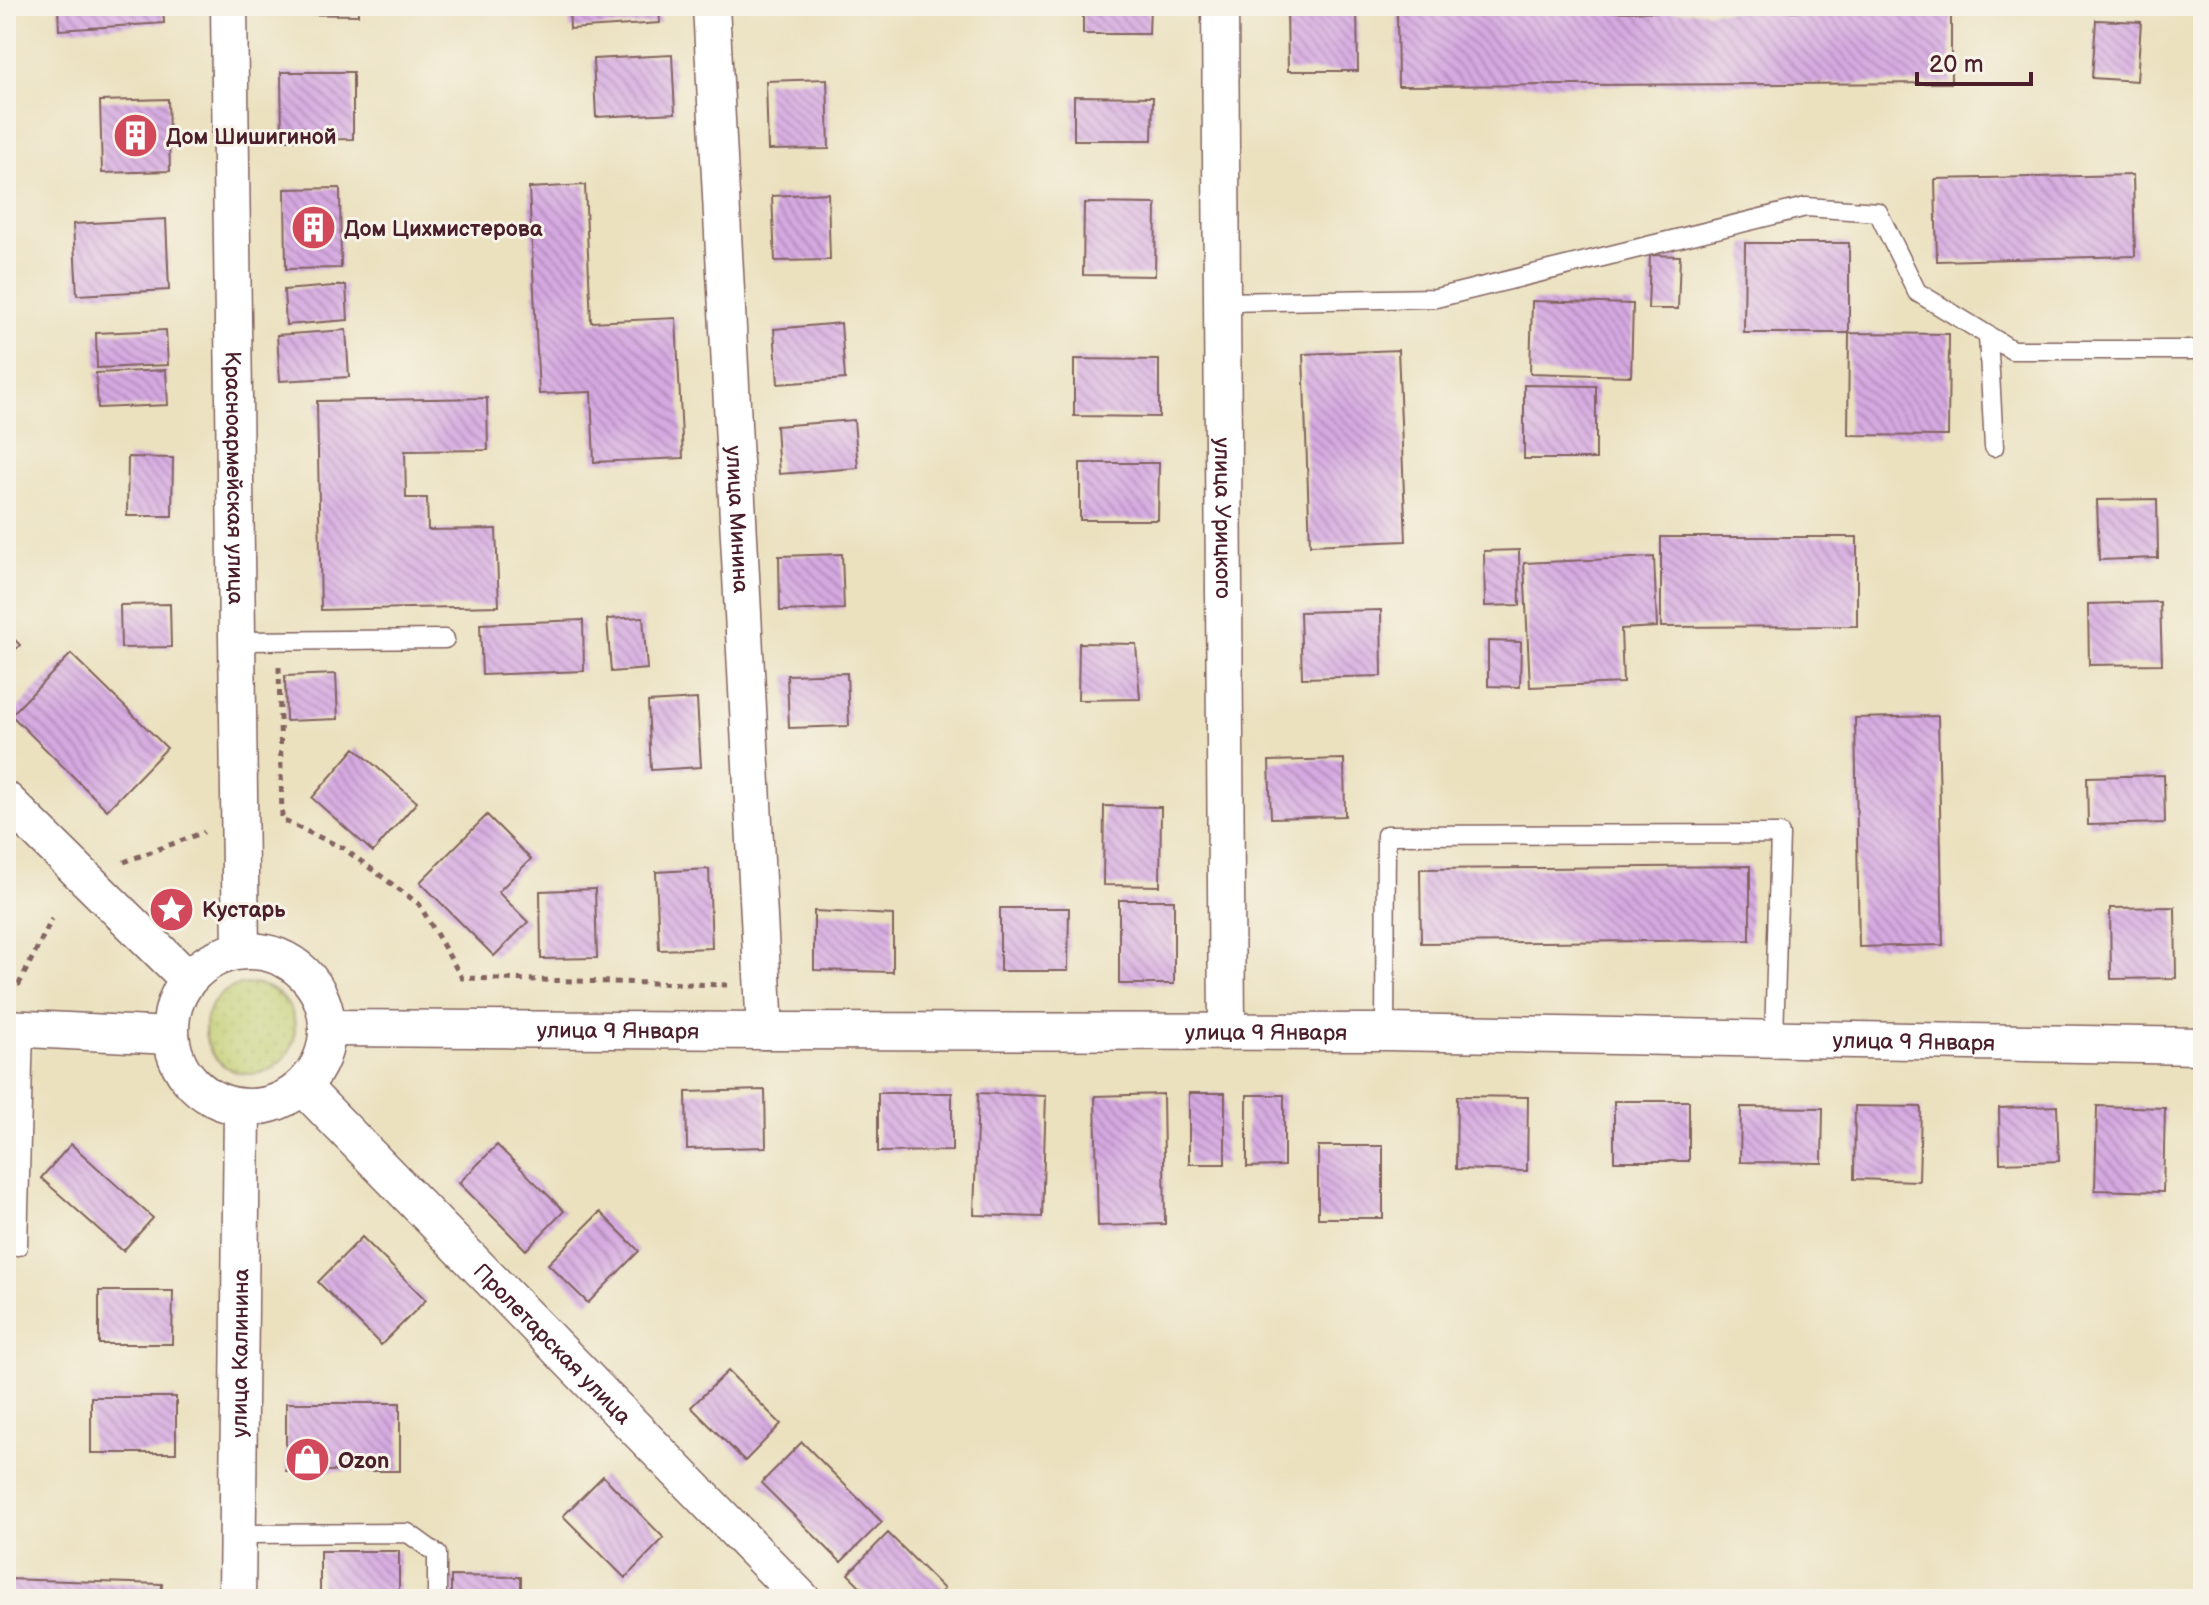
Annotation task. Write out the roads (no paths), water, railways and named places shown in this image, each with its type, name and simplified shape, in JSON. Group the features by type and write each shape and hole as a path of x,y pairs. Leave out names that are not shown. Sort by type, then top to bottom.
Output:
{"street":[{"name":"Красноармейская улица","path":"229,6 241,951"},
{"name":"улица Минина","path":"711,6 765,1031"},
{"name":"улица Урицкого","path":"1220,6 1227,1031"},
{"path":"6,800 188,979"},
{"path":"241,951 267,952 291,962 311,979 323,1002 328,1028 322,1060 303,1087 285,1099 264,1107 242,1108 221,1103 202,1092 187,1077 176,1057 171,1036 172,1016 188,979 212,960 241,951"},
{"name":"улица 9 Января","path":"328,1028 1385,1032 2203,1046"},
{"path":"15,1029 171,1036"},
{"name":"Пролетарская улица","path":"303,1087 802,1599"},
{"name":"улица Калинина","path":"237,1599 242,1108"}],"lane":[{"path":"1222,302 1436,298 1806,207 1878,212 1917,292 2012,350 2203,350"},
{"path":"1988,336 1994,447"},
{"path":"237,641 445,639"},
{"path":"1385,1032 1386,835 1780,834 1774,1038"},
{"path":"6,1246 18,1246 15,1029"},
{"path":"237,1534 408,1533 437,1554 437,1599"}],"place":[{"name":"Дом Шишигиной","path":"135,136"},
{"name":"Дом Цихмистерова","path":"313,228"},
{"name":"Кустарь","path":"171,909"},
{"name":"Ozon","path":"307,1460"}]}
